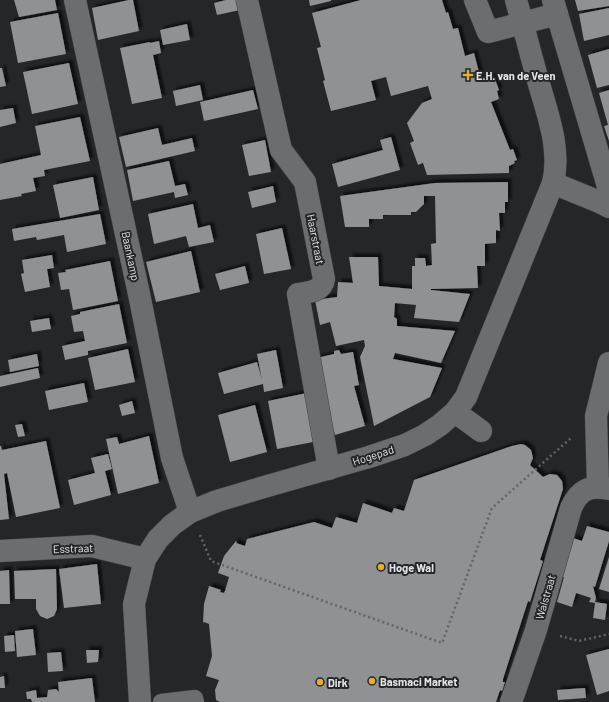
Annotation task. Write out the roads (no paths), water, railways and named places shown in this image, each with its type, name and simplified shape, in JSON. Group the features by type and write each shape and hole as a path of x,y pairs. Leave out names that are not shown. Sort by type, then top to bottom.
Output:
{"street":[{"name":"Baankamp","path":"76,0 139,294 172,458 190,512"},
{"name":"Haarstraat","path":"247,0 282,150 305,182 324,279 323,285 318,290 298,294 329,469"},
{"path":"475,0 488,32 522,24 555,7 609,190"},
{"path":"516,0 522,24"},
{"name":"Hogepad","path":"140,702 134,604 145,559 158,539 172,525 190,512 264,486 329,469 406,445 440,425 455,412 466,397 556,174 556,159 550,125 522,24"},
{"path":"553,184 609,207"},
{"path":"596,490 596,416 609,363"},
{"path":"455,412 481,431"},
{"name":"Walstraat","path":"511,702 536,630 570,508 575,499 596,490"},
{"name":"Esstraat","path":"0,551 92,546 145,559"}],"lane":[{"path":"161,702 195,698 196,702"}],"place":[{"name":"E.H. van de Veen","path":"468,75"},
{"name":"Hoge Wal","path":"381,567"},
{"name":"Basmaci Market","path":"372,681"},
{"name":"Dirk","path":"320,682"}]}
